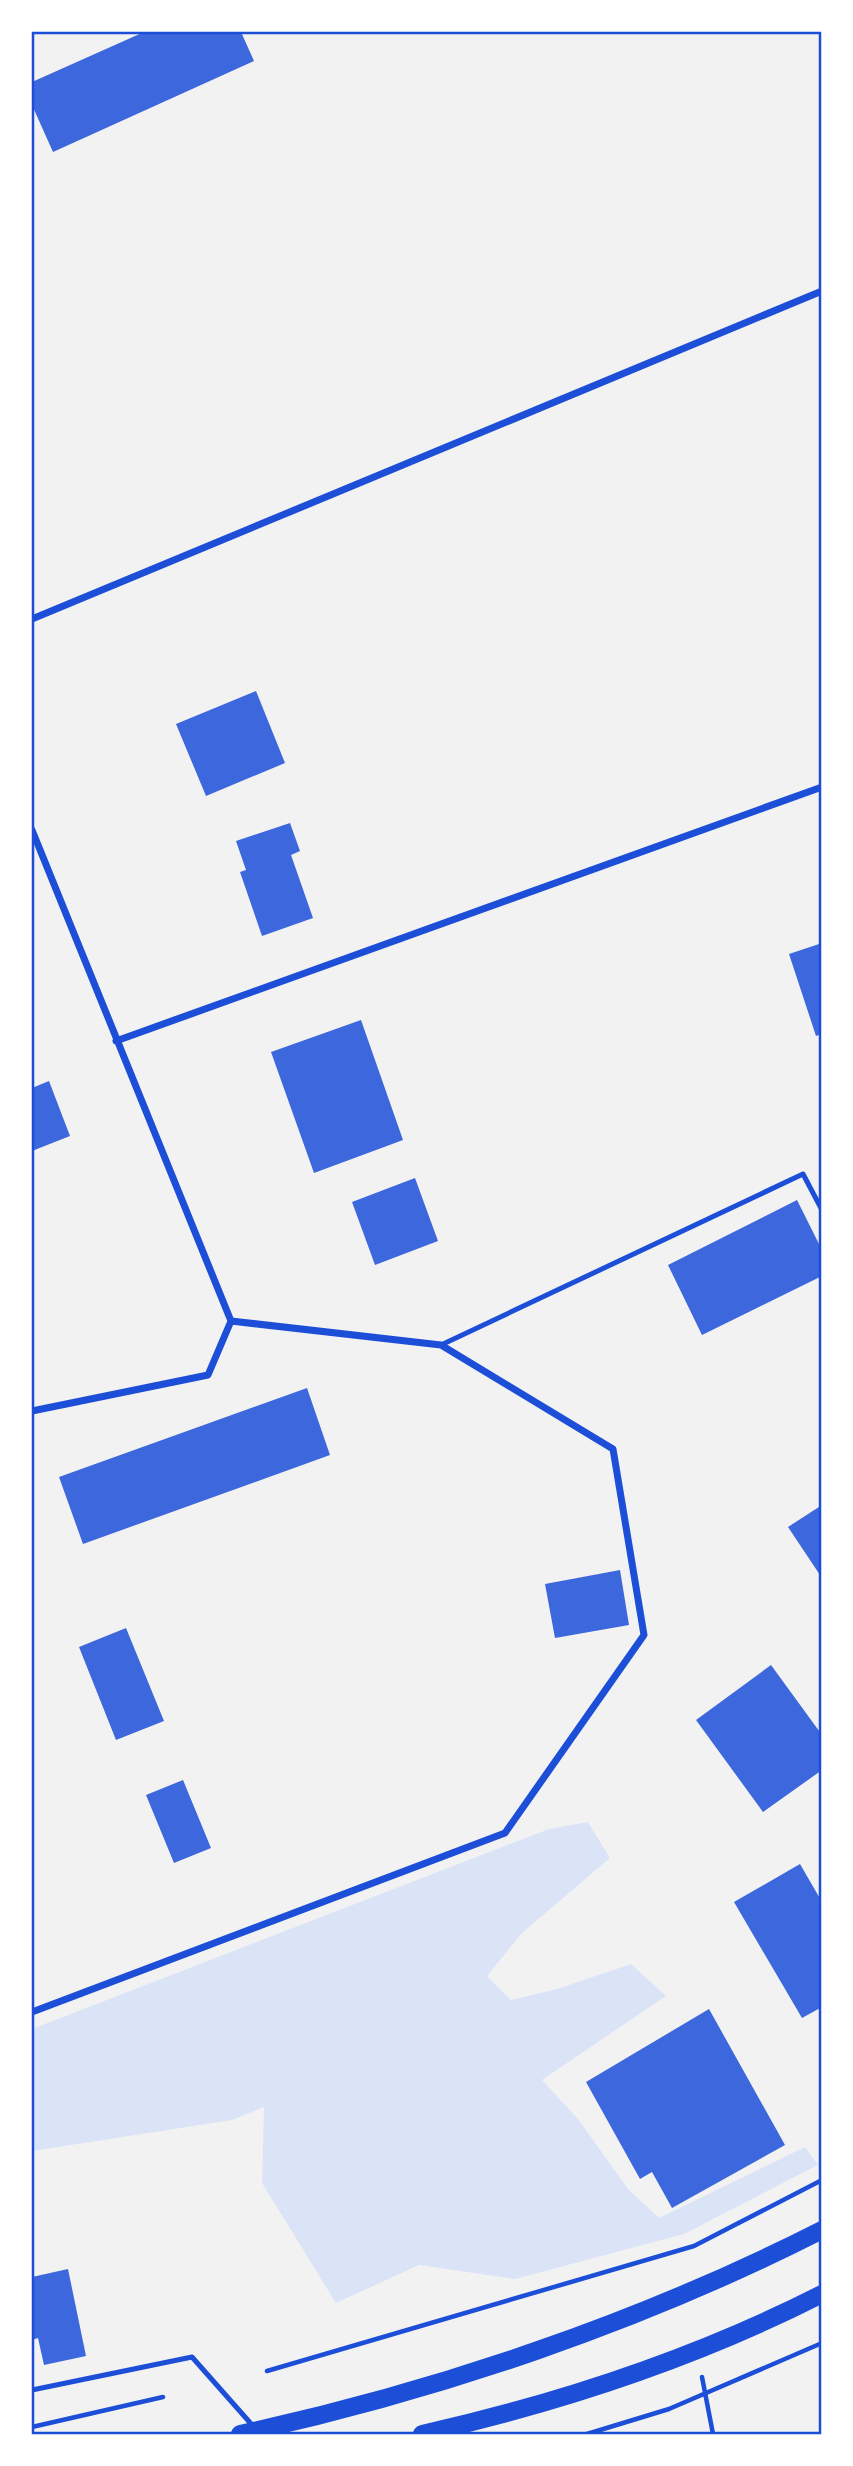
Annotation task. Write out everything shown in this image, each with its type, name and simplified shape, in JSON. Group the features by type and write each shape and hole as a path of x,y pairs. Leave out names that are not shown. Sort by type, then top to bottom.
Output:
{"main road":[{"path":"249,2433 498,2366 755,2264 821,2230"},
{"path":"422,2434 517,2413 698,2350 821,2294"}],"street":[{"path":"32,618 821,291"},
{"path":"116,1041 821,787"},
{"path":"32,830 231,1321 208,1374 32,1412"},
{"path":"32,2012 505,1833 644,1634 613,1449 441,1345 231,1321"}],"lane":[{"path":"441,1345 803,1174 821,1210"},
{"path":"32,2390 192,2357 249,2433"}],"path":[{"path":"267,2371 694,2246 821,2180"},
{"path":"587,2434 669,2409 821,2343"},
{"path":"698,2350 713,2434"},
{"path":"32,2427 163,2397"}],"shaded area":[{"path":"588,1822 610,1858 522,1933 487,1976 511,2000 557,1989 631,1964 666,1996 542,2080 578,2119 628,2189 659,2218 805,2147 818,2165 684,2234 515,2279 419,2265 336,2303 262,2183 264,2107 232,2120 32,2151 32,2029 549,1829"}],"building":[{"path":"144,32 241,32 254,61 53,152 32,105 32,82"},
{"path":"256,691 285,763 206,796 176,724"},
{"path":"290,823 300,851 291,855 313,918 262,936 240,872 246,870 236,841"},
{"path":"822,943 822,1034 816,1036 789,954"},
{"path":"361,1020 403,1140 314,1173 271,1052"},
{"path":"49,1081 70,1136 32,1151 32,1088"},
{"path":"415,1178 438,1241 375,1265 352,1202"},
{"path":"797,1200 822,1250 822,1276 702,1335 668,1265"},
{"path":"307,1388 330,1455 83,1544 59,1477"},
{"path":"822,1505 822,1578 788,1527"},
{"path":"620,1570 629,1625 555,1638 545,1584"},
{"path":"126,1628 164,1721 116,1740 79,1647"},
{"path":"771,1665 822,1735 822,1770 763,1812 696,1720"},
{"path":"183,1780 211,1848 174,1863 146,1795"},
{"path":"800,1864 822,1902 822,2007 802,2018 734,1902"},
{"path":"709,2009 785,2145 672,2208 652,2172 640,2179 586,2082"},
{"path":"68,2269 86,2356 44,2365 38,2338 32,2340 32,2277"}]}
